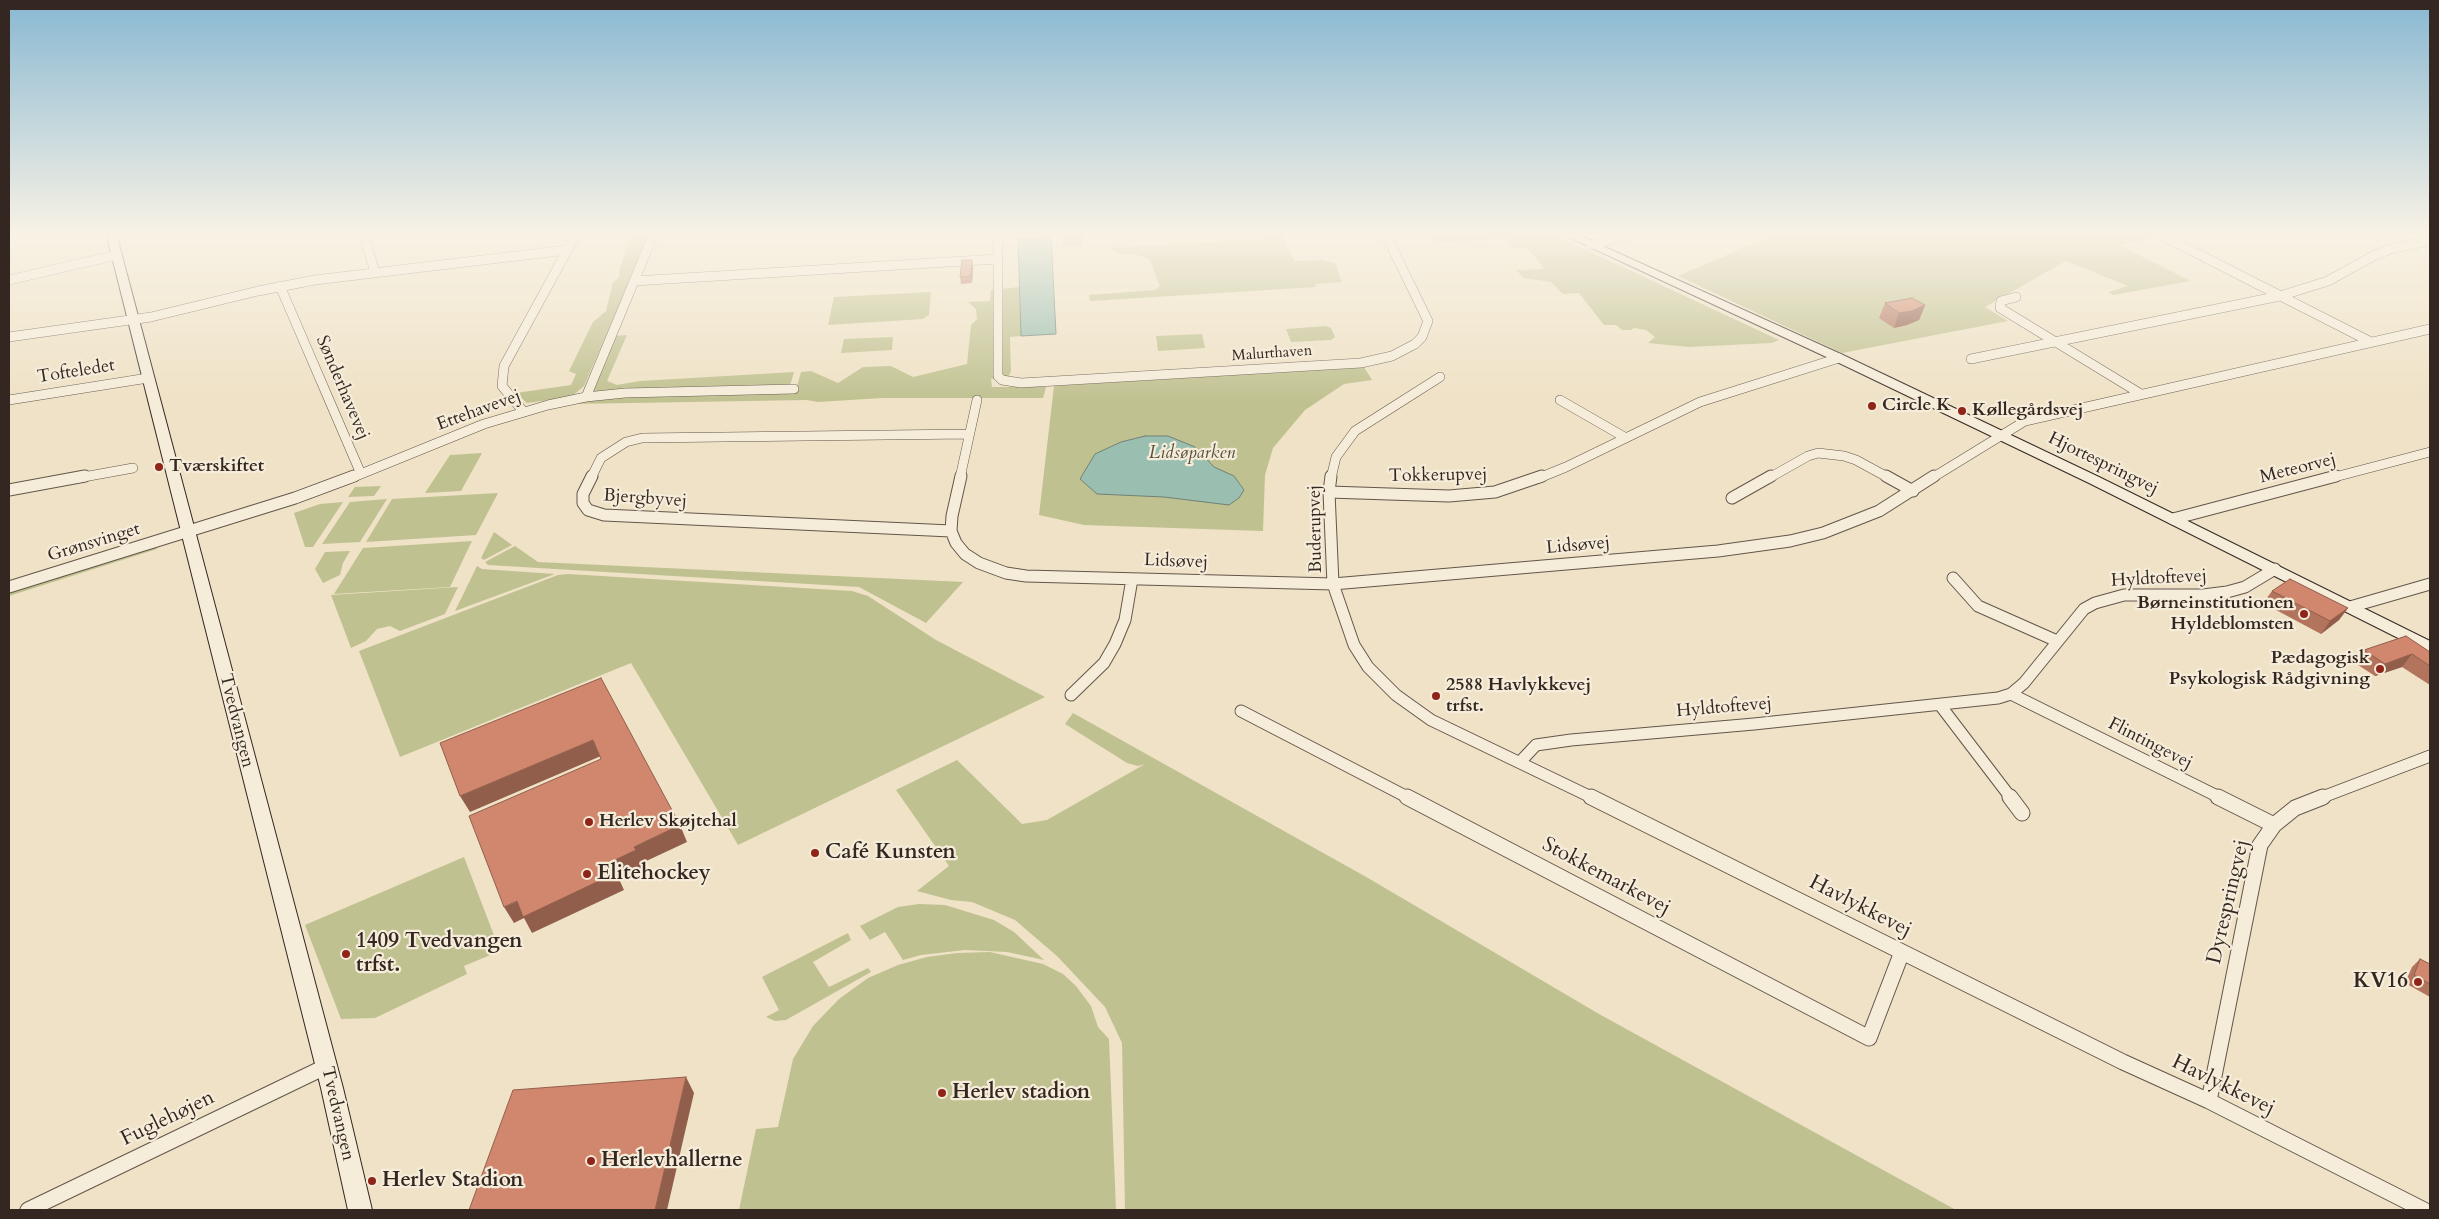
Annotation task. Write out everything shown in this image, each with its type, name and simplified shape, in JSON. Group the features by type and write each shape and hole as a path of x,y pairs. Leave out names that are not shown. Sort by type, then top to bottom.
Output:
{"street":[{"name":"Tvedvangen","path":"126,290 327,1066 360,1210"},
{"path":"9,337 134,321 264,290"},
{"name":"Sønderhavevej","path":"282,290 361,474"},
{"path":"523,411 502,386 504,366 545,290"},
{"path":"586,397 630,290"},
{"name":"Malurthaven","path":"998,290 998,376 1002,380 1030,382 1361,363 1392,356 1405,351 1419,340 1426,329 1428,321 1413,290"},
{"name":"Hjortespringvej","path":"1690,290 1839,358 2173,519 2430,648"},
{"path":"2268,290 2371,342"},
{"path":"1971,359 2280,296 2298,290"},
{"path":"2016,297 2001,301 2000,308 2142,394"},
{"path":"1999,435 2025,421 2430,329"},
{"name":"Tokkerupvej","path":"1329,492 1449,496 1495,492 1534,481 1700,402 1839,358"},
{"name":"Buderupvej","path":"1333,584 1329,492 1336,457 1356,431 1440,377"},
{"name":"Tofteledet","path":"9,400 148,378"},
{"name":"Ettehavevej","path":"189,533 361,474 484,424 523,411 586,397 624,393 794,389"},
{"path":"951,531 952,516 968,434 977,400"},
{"path":"1560,400 1626,438"},
{"name":"Bjergbyvej","path":"951,531 604,515 588,510 583,503 583,494 601,458 626,442 642,438 968,434"},
{"name":"Lidsøvej","path":"951,531 956,543 966,554 988,568 1006,573 1033,576 1333,584 1755,547 1814,535 1879,511 1999,435"},
{"name":"Meteorvej","path":"2173,519 2430,452"},
{"path":"1732,498 1808,456 1818,453 1844,456 1856,460 1913,491"},
{"path":"9,490 133,468"},
{"name":"Grønsvinget","path":"9,587 189,533"},
{"name":"Hyldtoftevej","path":"1520,762 1536,745 1571,740 1984,701 2011,694 2024,683 2084,609 2108,598 2142,594 2203,595 2227,592 2244,587 2275,569"},
{"path":"1953,578 1978,606 2058,641"},
{"name":"Lidsøvej","path":"1070,695 1104,663 1125,620 1132,579"},
{"name":"Havlykkevej","path":"1333,584 1354,645 1368,667 1396,695 1431,720 1520,762 2123,1062 2209,1101 2424,1210"},
{"path":"2350,607 2430,584"},
{"name":"Flintingevej","path":"2011,694 2274,826"},
{"path":"1940,705 2022,812"},
{"name":"Stokkemarkevej","path":"1241,711 1869,1038 1902,952"},
{"name":"Dyrespringvej","path":"2209,1101 2260,845 2274,826 2295,808 2430,756"},
{"name":"Fuglehøjen","path":"28,1210 327,1066"}],"green space":[{"path":"611,290 626,290 584,386 571,397 527,403 516,393 571,385 576,374 569,371 593,322 606,311"},
{"path":"991,290 1019,290 1021,336 1010,337 1011,371 1008,378 991,379 992,387 1046,387 1043,398 882,398 818,402 807,400 570,404 622,395 796,390 801,372 811,371 838,383 863,367 891,366 913,377 967,364 971,325 977,319 976,309 968,302 990,301"},
{"path":"1155,290 1269,290 1090,301 1089,295"},
{"path":"1559,290 1672,290 1779,340 1772,343 1689,347 1648,343 1655,337 1646,330 1634,328 1622,330 1616,325 1604,325 1579,293 1563,294"},
{"path":"1708,290 2015,290 1985,307 2008,321 1842,353"},
{"path":"2116,290 2141,290 2113,295 2109,292"},
{"path":"931,292 929,315 923,319 828,325 834,297"},
{"path":"1326,326 1331,328 1335,337 1331,340 1291,342 1286,329"},
{"path":"1202,334 1205,348 1158,351 1156,336"},
{"path":"627,335 607,381 617,385 640,381 794,372 790,386 591,392 614,336"},
{"path":"893,337 892,350 841,353 844,339"},
{"name":"Lidsøparken","path":"1364,367 1372,380 1344,384 1305,410 1273,448 1265,475 1263,531 1084,525 1039,515 1054,386"},
{"path":"482,453 461,491 425,493 450,455"},
{"path":"381,486 374,496 348,497 355,487"},
{"path":"498,493 476,535 366,542 392,499"},
{"path":"387,499 360,542 322,544 350,502"},
{"path":"343,502 313,547 305,547 294,513 320,504"},
{"path":"494,532 512,545 484,560 481,558"},
{"path":"472,541 450,587 334,594 363,548"},
{"path":"515,546 538,562 963,582 926,623 859,587 488,565 485,562"},
{"path":"156,547 157,549 9,596 9,591"},
{"path":"350,551 343,563 340,575 323,583 315,569 325,552"},
{"path":"477,566 482,569 555,574 455,611"},
{"path":"568,574 852,591 868,596 936,640 1045,697 738,845 631,663 400,757 359,651 558,575"},
{"path":"458,587 445,614 400,631 390,626 377,629 366,641 351,648 331,595"},
{"path":"1073,713 1368,878 1599,1014 1956,1210 1125,1210 1122,1043 1105,1007 1057,956 1015,920 972,902 951,900 917,891 949,866 896,790 957,760 1022,824 1047,820 1145,764 1138,766 1127,763 1065,724"},
{"path":"464,857 500,951 464,966 467,974 375,1018 341,1019 305,925"},
{"path":"919,904 945,905 994,920 1014,932 1044,960 1007,952 965,950 921,955 903,960 885,932 870,940 860,926 898,907"},
{"path":"848,933 851,940 813,962 829,987 868,968 871,972 786,1020 775,1021 766,1017 779,1010 762,977"},
{"name":"Herlev stadion","path":"990,952 1043,964 1063,974 1076,986 1091,1006 1098,1027 1109,1039 1116,1210 739,1210 756,1129 778,1127 793,1059 813,1026 839,999 868,978 898,965 927,957 957,953"}],"shaded area":[{"path":"1020,290 1054,290 1056,334 1021,336"},
{"path":"1145,436 1168,436 1195,447 1214,467 1234,476 1244,490 1239,498 1229,505 1164,497 1097,494 1080,479 1095,454 1121,442"}],"building":[{"path":"1912,298 1925,305 1912,311 1899,313 1885,303"},
{"path":"2290,579 2348,608 2330,621 2272,591"},
{"path":"2406,636 2430,652 2430,666 2412,654 2385,664 2364,650"},
{"name":"Herlev Skøjtehal","path":"601,678 680,825 634,847 636,850 611,862 616,873 523,917 517,901 504,907 469,816 601,759 593,740 460,796 440,743"},
{"path":"2420,959 2430,964 2430,984 2414,975"},
{"name":"Herlevhallerne","path":"686,1077 655,1210 469,1210 513,1090"}],"place":[{"name":"Circle K","path":"1872,406"},
{"name":"Køllegårdsvej","path":"1962,411"},
{"name":"Tværskiftet","path":"159,467"},
{"name":"Børneinstitutionen Hyldeblomsten","path":"2304,614"},
{"name":"Pædagogisk Psykologisk Rådgivning","path":"2380,669"},
{"name":"2588 Havlykkevej trfst.","path":"1436,696"},
{"name":"Herlev Skøjtehal","path":"589,822"},
{"name":"Café Kunsten","path":"815,853"},
{"name":"Elitehockey","path":"587,874"},
{"name":"1409 Tvedvangen trfst.","path":"346,954"},
{"name":"KV16","path":"2418,982"},
{"name":"Herlev stadion","path":"942,1093"},
{"name":"Herlevhallerne","path":"591,1161"},
{"name":"Herlev Stadion","path":"372,1181"}]}
